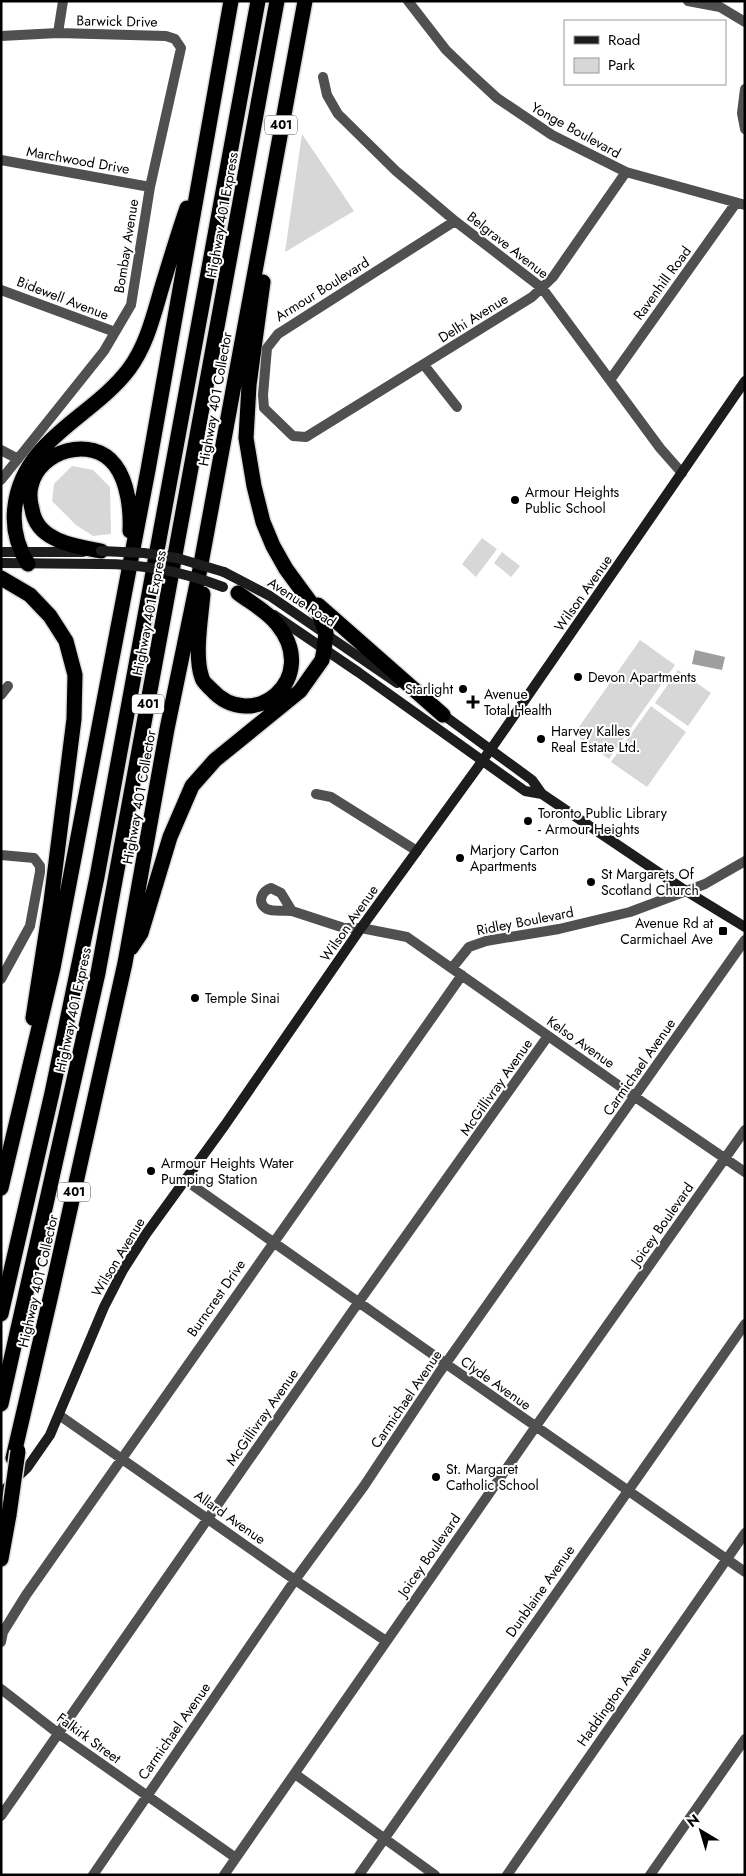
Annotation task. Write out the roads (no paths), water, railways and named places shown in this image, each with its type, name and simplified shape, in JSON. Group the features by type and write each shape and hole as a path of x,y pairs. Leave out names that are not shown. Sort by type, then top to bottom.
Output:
{"highway":[{"path":"1,1188 53,968 128,572 231,1"},
{"name":"Highway 401 Express","path":"1,1314 52,1093 97,877 258,1"},
{"name":"Highway 401 Express","path":"1,1404 98,973 277,1"},
{"name":"Highway 401 Collector","path":"1,1559 5,1511 15,1455 126,956 167,729 200,568 260,250 305,1"},
{"path":"24,558 16,534 14,516 16,492 22,478 28,466 44,446 95,402 129,369 148,336 193,189 200,177"},
{"path":"126,956 141,933 170,837 192,786 215,760 300,690 322,660 324,650 326,634 319,614 286,569 272,546 263,522 254,486 246,438 248,385 264,276 260,250"},
{"path":"101,558 52,538 42,530 34,517 30,499 31,486 36,475 48,460 64,451 84,449 103,455 115,464 123,479 130,523 128,572"},
{"path":"200,568 204,589 198,657 202,679 214,693 230,703 237,706 258,705 273,697 284,686 291,672 292,657 290,644 277,623 238,593"},
{"path":"1,578 30,596 50,616 66,641 75,675 74,719 50,902 33,1013 31,1065"},
{"path":"304,592 443,715"}],"main road":[{"name":"Wilson Avenue","path":"1,1493 27,1468 50,1435 104,1307 123,1270 146,1234 361,928 491,749 745,381"},
{"name":"Avenue Road","path":"1,552 24,558"},
{"name":"Avenue Road","path":"1,563 49,554 101,558 144,553 177,558 224,572 270,596 326,634 491,749 532,780 542,794 686,892 745,927"},
{"name":"Avenue Road","path":"101,558 121,564 188,574 238,593 258,604 358,672 525,791 542,794"}],"street":[{"path":"58,33 63,1"},
{"name":"Yonge Boulevard","path":"408,1 446,50 498,98 552,135 626,172 741,204"},
{"path":"688,1 720,7 745,22"},
{"name":"Barwick Drive","path":"1,36 58,33 166,36 175,39"},
{"name":"Bombay Avenue","path":"1,480 104,351 131,304 150,187 181,48 175,39"},
{"name":"Belgrave Avenue","path":"323,77 327,95 338,114 396,171 455,221 542,288 660,448 682,473"},
{"path":"745,89 742,113 745,129"},
{"name":"Marchwood Drive","path":"1,160 150,187"},
{"name":"Delhi Avenue","path":"293,436 306,437 525,301 542,288 553,277 626,172"},
{"name":"Ravenhill Road","path":"610,380 741,204"},
{"name":"Armour Boulevard","path":"293,436 264,408 263,395 267,348 278,334 455,221"},
{"name":"Bidewell Avenue","path":"1,290 115,332"},
{"path":"424,364 457,407"},
{"path":"1,450 18,459"},
{"path":"1,695 8,686"},
{"path":"316,794 331,797 417,851"},
{"path":"1,855 34,858 40,866 30,926 1,979"},
{"name":"Ridley Boulevard","path":"452,968 469,947 486,940 559,929 644,908 704,884 745,861"},
{"path":"292,911 344,928 361,928 407,937 452,968"},
{"name":"Carmichael Avenue","path":"93,1875 146,1795 364,1486 446,1364 745,940"},
{"name":"Kelso Avenue","path":"452,968 745,1172"},
{"name":"Burncrest Drive","path":"1,1642 3,1632 26,1595 121,1457 462,975"},
{"name":"McGillivray Avenue","path":"1,1816 208,1518 548,1036"},
{"name":"Joicey Boulevard","path":"224,1875 296,1774 535,1427 745,1130"},
{"name":"Clyde Avenue","path":"185,1180 535,1427 745,1572"},
{"name":"Dunblaine Avenue","path":"359,1875 745,1324"},
{"name":"Allard Avenue","path":"59,1415 386,1641"},
{"name":"Haddington Avenue","path":"506,1875 745,1533"},
{"name":"Falkirk Street","path":"1,1689 59,1734 236,1858"},
{"path":"650,1875 745,1739"},
{"path":"296,1774 435,1875"}],"place":[{"name":"Armour Heights Public School","path":"515,500"},
{"name":"Devon Apartments","path":"578,677"},
{"name":"Starlight","path":"463,689"},
{"name":"Avenue Total Health","path":"473,702"},
{"name":"Harvey Kalles Real Estate Ltd.","path":"541,739"},
{"name":"Toronto Public Library - Armour Heights","path":"528,821"},
{"name":"Marjory Carton Apartments","path":"460,858"},
{"name":"St Margarets Of Scotland Church","path":"591,882"},
{"name":"Avenue Rd at Carmichael Ave","path":"723,931"},
{"name":"Temple Sinai","path":"195,998"},
{"name":"Armour Heights Water Pumping Station","path":"151,1171"},
{"name":"St. Margaret Catholic School","path":"436,1477"}]}
